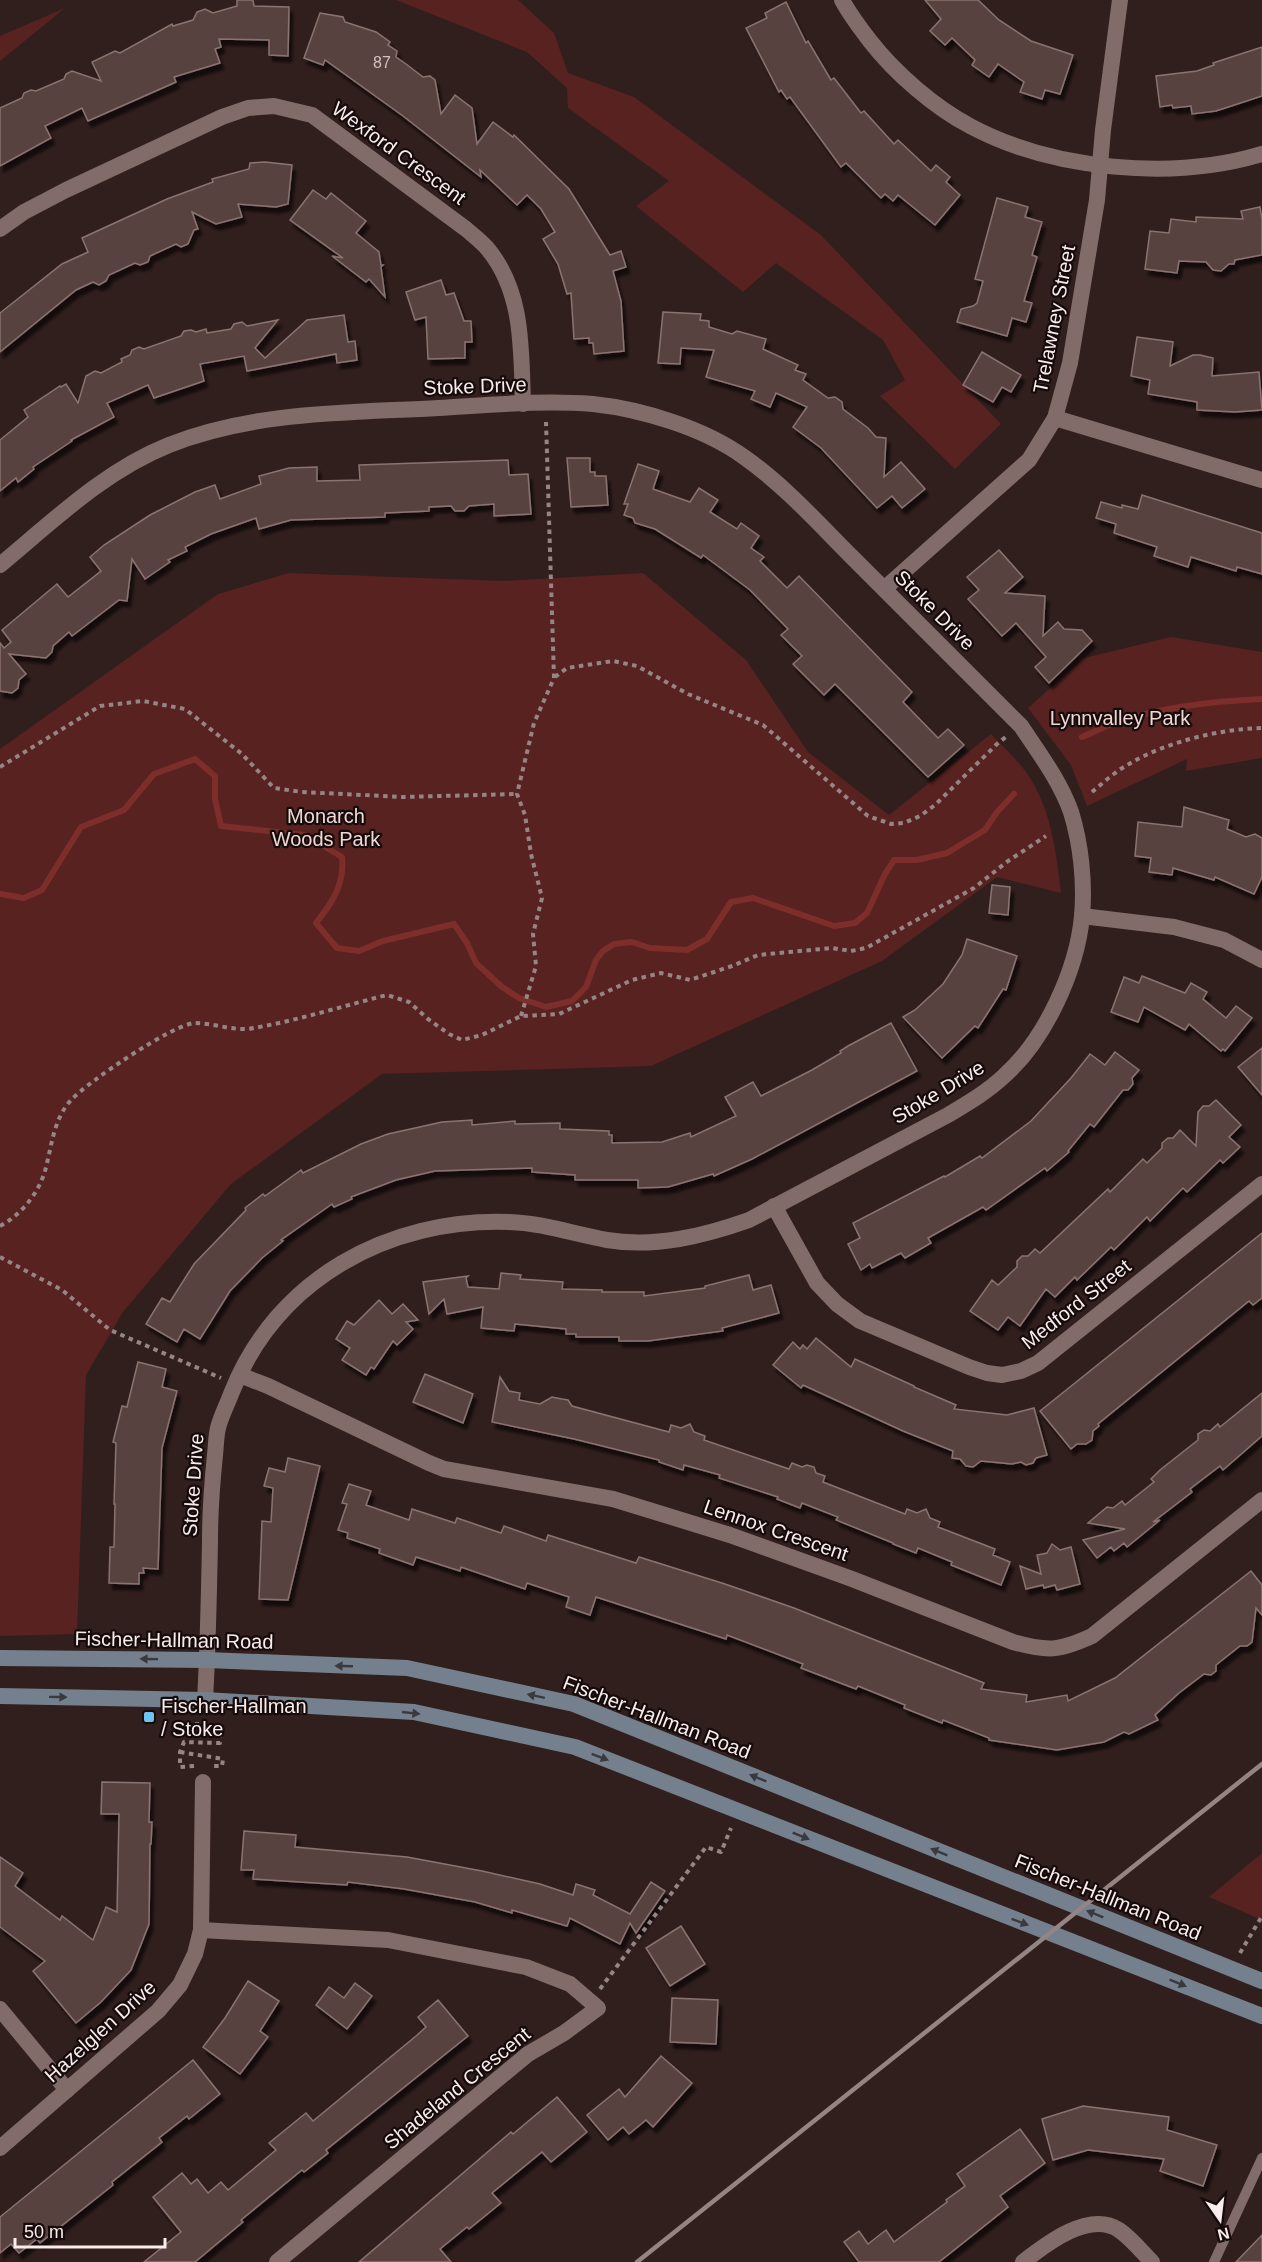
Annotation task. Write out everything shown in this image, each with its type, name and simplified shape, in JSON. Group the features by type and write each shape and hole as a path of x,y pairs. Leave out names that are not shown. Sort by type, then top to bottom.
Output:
{"main road":[{"name":"Fischer-Hallman Road","path":"0,1658 207,1660 408,1668 574,1704 1262,1981"},
{"path":"0,1696 206,1700 414,1712 575,1747 1262,2016"}],"street":[{"path":"842,0 848,12 881,55 916,89 969,126 1031,152 1101,166 1149,169 1197,167 1262,154"},
{"name":"Trelawney Street","path":"884,589 1029,460 1055,418 1070,363 1101,166 1103,130 1120,0"},
{"name":"Wexford Crescent","path":"0,229 24,212 66,190 222,117 248,108 274,106 312,115 466,229 487,248 500,267 517,311 523,404"},
{"name":"Stoke Drive","path":"0,565 92,488 134,462 168,445 206,433 255,422 306,415 523,404 593,404 643,413 703,434 743,456 792,497 1021,726 1046,764 1070,811 1079,845 1082,916 1072,964 1052,1012 1034,1043 1005,1076 977,1098 948,1115 749,1220 724,1229 661,1241 609,1240 512,1222 485,1221 440,1225 392,1239 341,1262 291,1301 255,1345 218,1428 210,1497 206,1700"},
{"path":"1055,418 1262,480"},
{"path":"1082,916 1174,927 1224,940 1262,960"},
{"name":"Medford Street","path":"774,1206 817,1283 837,1304 860,1321 969,1367 1002,1375 1021,1371 1038,1363 1262,1184"},
{"name":"Lennox Crescent","path":"240,1375 268,1386 429,1463 444,1468 614,1498 730,1535 852,1579 1014,1642 1041,1650 1066,1647 1092,1636 1262,1500"},
{"name":"Hazelglen Drive","path":"0,2148 165,2002 180,1985 195,1954 201,1930 203,1782"},
{"path":"201,1930 387,1940 526,1967 570,1984 591,2002"},
{"name":"Shadeland Crescent","path":"277,2262 528,2054 564,2033 598,2008 591,2002"},
{"path":"0,2009 67,2090"},
{"path":"1023,2262 1052,2240 1080,2227 1102,2224 1118,2229 1152,2262"}],"lane":[{"path":"1214,2262 1262,2158"}],"path":[{"path":"521,1016 536,966 533,934 542,898 531,854 525,815 517,794 534,723 554,678 546,422"},
{"path":"554,678 567,668 613,661 637,666 688,694 764,725 868,816 891,824 904,823 920,816 935,805 997,744 1021,726"},
{"path":"0,768 100,706 142,700 185,709 242,754 274,788 302,792 403,797 517,794"},
{"path":"1092,792 1127,765 1157,749 1238,728 1262,728"},
{"path":"0,1226 12,1219 33,1196 44,1173 57,1122 71,1099 98,1078 172,1030 193,1023 252,1029 387,994 409,1002 442,1029 462,1040 482,1035 521,1016 559,1014 633,980 661,974 690,980 758,955 832,948 851,951 866,948 974,888 1008,861 1046,836"},
{"path":"0,1257 62,1290 110,1330 221,1378"},
{"path":"180,1752 223,1759 222,1766 180,1767 180,1752 184,1742 220,1743 220,1735 197,1726 197,1721"},
{"path":"591,2002 706,1847 721,1852 731,1828"},
{"path":"1240,1953 1262,1916"}],"green space":[{"path":"396,0 518,0 554,33 568,73 634,97 821,235 1001,424 955,469 880,396 905,380 883,340 776,263 743,292 636,206 669,181 568,108 567,88 527,52"},
{"path":"65,8 0,61 0,36"},
{"name":"Monarch Woods Park","path":"289,573 503,581 643,573 746,660 808,752 889,815 991,734 1022,767 1041,800 1051,830 1061,893 997,877 882,961 651,1066 382,1074 231,1184 123,1312 86,1375 77,1634 0,1636 0,749 218,594"},
{"name":"Lynnvalley Park","path":"1171,637 1262,652 1262,758 1186,771 1187,759 1087,806 1071,765 1028,708 1084,658"},
{"path":"1262,1853 1262,1920 1209,1897"}],"building":[{"path":"237,0 253,0 254,6 289,7 288,56 269,55 269,40 219,39 221,47 215,49 220,63 174,77 176,82 88,121 82,108 45,126 51,138 0,166 0,108 22,98 24,93 31,90 36,91 64,79 66,74 72,71 101,81 92,62 115,51 120,53 172,24 173,26 193,20 197,12 205,9 213,13 237,6"},
{"path":"925,0 978,0 999,20 1031,41 1073,55 1060,94 1045,90 1042,99 1020,92 1024,82 998,64 989,77 972,65 975,60 952,38 945,45 930,31 941,19"},
{"path":"786,2 806,43 808,41 831,80 834,78 861,113 864,111 894,144 898,140 931,171 936,165 950,177 946,182 960,195 935,225 898,195 893,201 885,194 881,198 846,163 841,167 790,97 787,99 781,90 779,92 746,28 767,18 765,13"},
{"path":"320,13 343,17 345,22 376,32 390,42 388,45 397,51 396,57 423,77 430,76 435,80 441,114 455,95 472,108 477,144 493,122 513,137 514,135 569,189 610,255 621,251 626,267 613,271 621,301 624,351 594,354 593,343 589,343 589,338 574,339 571,293 567,294 558,264 543,239 555,232 541,209 527,195 517,205 480,170 481,177 403,116 325,60 323,65 304,58"},
{"path":"1262,47 1262,96 1216,111 1192,114 1191,106 1160,107 1156,76 1197,71 1214,65 1213,63"},
{"path":"250,163 292,165 288,204 276,207 238,204 242,217 216,224 192,212 198,229 194,230 188,244 181,247 176,244 150,256 148,262 140,265 135,263 109,275 106,281 99,285 93,282 76,290 0,352 0,313 62,264 88,252 82,238 167,199 213,182 212,179 249,169"},
{"path":"313,190 326,199 331,193 366,221 356,233 379,252 381,265 383,265 381,267 385,297 369,279 366,282 332,256 343,258 290,220"},
{"path":"997,198 1028,207 1025,217 1042,222 1032,255 1037,257 1024,301 1032,303 1026,322 1012,318 1007,336 957,322 961,309 977,303 983,281 975,279"},
{"path":"1260,207 1262,255 1235,260 1234,264 1229,264 1221,271 1213,270 1206,262 1179,261 1177,273 1145,269 1150,231 1169,233 1171,219 1196,222 1196,217 1243,219 1241,211"},
{"path":"441,280 446,295 454,293 464,321 471,321 472,342 465,342 465,358 428,359 426,317 415,320 406,292"},
{"path":"663,312 701,314 700,320 709,321 709,327 732,334 737,331 766,339 763,349 798,365 795,370 806,374 803,380 828,398 835,397 842,402 843,409 876,437 886,438 884,477 901,462 925,489 902,508 892,496 877,508 821,448 793,427 807,407 776,393 770,407 751,399 755,391 706,377 714,350 681,348 680,364 658,363"},
{"path":"344,315 348,342 355,341 357,360 337,363 336,354 247,371 244,356 200,364 204,381 154,398 148,385 107,403 114,417 71,440 33,467 34,469 18,482 16,478 0,491 0,440 28,417 24,410 60,386 66,384 78,403 86,376 95,371 101,373 122,362 121,359 130,355 132,350 139,347 144,349 181,336 184,331 196,332 206,329 207,333 231,329 234,324 242,322 247,326 278,320 255,348 265,358 307,320"},
{"path":"1137,337 1173,342 1170,366 1193,355 1200,355 1213,358 1212,376 1259,372 1262,410 1235,412 1197,410 1197,402 1148,394 1150,380 1131,376"},
{"path":"982,352 1021,375 1011,392 1002,387 993,402 963,385"},
{"path":"567,458 590,458 590,472 595,472 595,476 606,476 608,505 571,507"},
{"path":"508,460 509,475 528,474 531,514 494,516 494,504 469,506 464,511 455,511 451,506 429,507 429,511 385,513 385,517 291,520 259,529 256,518 211,534 185,547 187,551 168,560 170,562 145,579 132,559 127,601 119,600 72,636 69,632 53,646 52,652 46,658 9,654 26,674 19,680 18,688 12,693 0,691 0,643 4,648 11,642 2,630 57,584 68,597 101,571 90,557 104,545 150,515 195,492 215,485 220,499 261,484 259,476 289,468 317,467 317,481 360,480 359,465"},
{"path":"638,464 659,471 653,489 690,502 699,488 718,500 710,512 737,529 741,523 759,536 751,548 764,557 760,561 787,588 799,576 912,692 903,702 938,738 948,729 964,745 928,777 835,684 824,695 793,664 802,656 781,635 788,629 750,590 703,555 701,558 655,529 635,523 633,518 624,515 628,504 624,504"},
{"path":"1142,495 1262,533 1262,574 1237,567 1236,571 1191,557 1188,567 1154,556 1157,547 1114,533 1116,524 1096,518 1101,502 1122,508 1122,505 1138,509"},
{"path":"999,550 1023,577 1005,593 1045,596 1043,636 1058,622 1064,629 1082,630 1092,641 1049,683 1035,667 1046,657 1016,623 1002,636 968,599 979,590 967,577"},
{"path":"1184,807 1229,820 1227,829 1246,837 1255,834 1262,838 1262,877 1254,894 1215,877 1214,880 1173,868 1172,875 1149,872 1151,858 1135,856 1138,822 1182,827"},
{"path":"992,885 1010,887 1008,915 989,913"},
{"path":"967,939 1017,956 1006,990 1003,989 978,1028 975,1026 942,1058 903,1017 915,1010 943,984 962,955"},
{"path":"1142,976 1185,993 1191,983 1207,992 1203,999 1226,1018 1236,1006 1252,1018 1225,1051 1223,1049 1221,1051 1189,1024 1185,1030 1144,1007 1138,1022 1111,1012 1124,977 1139,983"},
{"path":"891,1023 917,1071 752,1159 714,1176 713,1174 668,1187 638,1188 638,1180 575,1180 575,1175 532,1172 532,1168 435,1171 396,1180 351,1197 352,1199 334,1207 332,1204 281,1240 283,1241 262,1258 230,1291 200,1339 184,1329 177,1342 146,1324 162,1298 170,1302 194,1264 246,1210 245,1208 301,1170 303,1173 361,1144 388,1134 442,1122 472,1120 472,1125 515,1121 515,1124 560,1123 560,1129 609,1131 609,1135 612,1135 612,1143 662,1142 690,1133 691,1137 736,1116 725,1097 753,1082 761,1096 812,1070 841,1053 840,1051 848,1046"},
{"path":"1262,1048 1262,1095 1238,1067"},
{"path":"1115,1052 1139,1070 1132,1078 1133,1084 1128,1090 1123,1090 1094,1127 1090,1124 1069,1152 1047,1171 1045,1168 986,1210 983,1207 928,1238 931,1243 905,1258 901,1253 872,1268 870,1264 861,1270 848,1244 860,1238 853,1223 945,1177 980,1156 982,1158 1031,1121 1090,1054 1105,1065"},
{"path":"1216,1100 1241,1125 1229,1137 1240,1147 1223,1163 1220,1160 1187,1192 1183,1188 1150,1221 1147,1217 1114,1250 1111,1247 1077,1280 1075,1277 1055,1297 1046,1289 1020,1326 1008,1317 998,1330 970,1311 992,1280 998,1285 1017,1267 1017,1261 1022,1256 1028,1256 1035,1249 1040,1253 1108,1189 1110,1192 1143,1159 1147,1163 1162,1148 1162,1143 1168,1138 1173,1138 1180,1130 1196,1146 1198,1112 1203,1106 1209,1106"},
{"path":"1262,1233 1262,1298 1253,1305 1249,1301 1098,1424 1099,1426 1093,1431 1092,1440 1086,1444 1077,1444 1071,1449 1040,1411"},
{"path":"501,1273 521,1275 520,1279 563,1282 562,1289 644,1292 644,1296 705,1288 705,1286 749,1275 753,1290 771,1285 779,1313 722,1328 723,1331 648,1341 619,1341 619,1337 576,1337 576,1334 566,1334 566,1329 515,1324 514,1331 481,1328 483,1307 447,1314 444,1299 429,1314 423,1282 468,1276 466,1278 468,1287 499,1289"},
{"path":"379,1300 392,1314 403,1304 418,1320 406,1322 413,1329 397,1345 393,1341 374,1369 371,1367 366,1375 342,1360 350,1348 336,1339 347,1321 354,1325"},
{"path":"816,1338 851,1367 855,1359 956,1405 954,1409 1007,1415 1034,1408 1047,1455 1036,1458 1033,1463 1026,1465 1021,1462 1012,1464 981,1461 973,1467 966,1466 960,1459 952,1458 953,1451 903,1431 803,1385 801,1388 773,1365 793,1342 800,1349 803,1345 807,1349"},
{"path":"138,1362 166,1369 162,1387 177,1391 162,1448 158,1569 143,1568 144,1573 139,1573 139,1584 109,1583 110,1547 114,1547 116,1443 113,1442 122,1406 127,1407"},
{"path":"425,1374 473,1394 463,1423 413,1402"},
{"path":"500,1377 509,1391 520,1393 519,1400 540,1404 552,1397 568,1400 572,1406 669,1432 671,1425 681,1428 690,1424 694,1432 705,1436 704,1440 789,1469 792,1463 802,1467 807,1465 814,1467 816,1473 825,1476 823,1482 905,1514 907,1509 917,1513 926,1509 930,1518 940,1522 938,1527 995,1549 993,1555 1010,1562 1001,1585 951,1565 952,1562 918,1548 916,1553 836,1520 838,1517 802,1503 800,1508 777,1499 778,1497 719,1478 720,1475 684,1465 683,1470 659,1462 659,1460 492,1422"},
{"path":"1262,1393 1262,1436 1223,1470 1220,1466 1190,1489 1192,1492 1153,1522 1160,1520 1127,1547 1124,1543 1114,1551 1111,1547 1097,1558 1083,1540 1125,1529 1088,1523 1107,1507 1113,1508 1122,1501 1125,1505 1154,1482 1151,1479 1160,1470 1198,1440 1198,1434 1204,1430 1210,1431 1218,1424 1220,1427"},
{"path":"288,1458 320,1466 288,1600 259,1599 262,1521 271,1522 273,1488 264,1486 269,1468 285,1472"},
{"path":"349,1484 371,1491 366,1505 409,1520 412,1509 455,1523 457,1518 501,1533 504,1526 546,1541 548,1535 636,1563 639,1557 725,1584 794,1608 984,1683 981,1689 1027,1695 1026,1702 1067,1695 1068,1701 1115,1678 1251,1571 1262,1585 1262,1615 1256,1608 1252,1642 1247,1646 1240,1646 1216,1665 1216,1671 1211,1675 1204,1674 1179,1693 1155,1715 1158,1720 1129,1734 1124,1732 1104,1742 1057,1750 989,1740 989,1738 943,1720 942,1723 904,1708 905,1705 858,1686 856,1689 801,1668 803,1664 727,1635 726,1639 596,1597 590,1615 566,1607 569,1597 527,1583 525,1589 461,1567 460,1571 416,1557 413,1565 379,1553 380,1549 347,1538 348,1533 338,1530 347,1504 342,1503"},
{"path":"1052,1544 1060,1550 1071,1547 1080,1584 1057,1590 1055,1585 1026,1589 1020,1566 1041,1574 1037,1555 1047,1553"},
{"path":"102,1782 150,1783 149,1822 152,1822 149,1924 131,1970 101,2002 76,2023 33,1971 45,1961 0,1927 0,1857 23,1873 15,1886 60,1920 62,1916 93,1940 106,1907 117,1912 119,1814 101,1814"},
{"path":"244,1831 296,1835 295,1847 407,1857 482,1871 540,1884 573,1895 576,1884 595,1890 593,1895 630,1914 651,1882 665,1891 636,1933 630,1923 620,1944 570,1918 567,1926 475,1902 348,1882 347,1885 253,1879 254,1870 241,1870"},
{"path":"681,1926 705,1964 670,1986 646,1948"},
{"path":"248,1981 279,2001 260,2031 268,2037 240,2074 203,2047 225,2018"},
{"path":"355,1983 372,1996 347,2029 316,2005 329,1987 344,1998"},
{"path":"672,1998 718,2000 716,2044 670,2042"},
{"path":"438,2000 468,2036 326,2150 328,2153 304,2172 302,2170 241,2220 243,2222 195,2262 144,2262 181,2232 153,2197 182,2173 191,2184 197,2179 208,2193 221,2182 228,2190 276,2150 269,2143 306,2113 313,2121 426,2027 418,2017"},
{"path":"661,2056 692,2083 653,2127 646,2120 629,2134 623,2127 608,2140 587,2115 619,2089 625,2097"},
{"path":"193,2060 220,2094 189,2119 187,2116 159,2138 162,2142 112,2182 113,2185 40,2243 37,2239 19,2253 11,2244 0,2253 0,2217"},
{"path":"557,2097 587,2132 551,2162 542,2152 492,2193 501,2203 440,2249 451,2262 359,2262 511,2132 513,2134"},
{"path":"1083,2106 1169,2117 1167,2130 1217,2145 1203,2186 1160,2171 1164,2159 1088,2150 1053,2160 1042,2119"},
{"path":"1020,2129 1045,2163 1000,2196 1008,2207 939,2262 859,2262 844,2242 859,2231 868,2244 886,2230 894,2242 965,2186 957,2174"},
{"path":"1262,2235 1262,2262 1236,2262"}],"waterway":[{"path":"1082,737 1115,723 1172,708 1262,699"},
{"path":"0,894 24,898 42,890 81,827 124,810 154,774 195,759 215,776 215,799 221,826 305,835 342,857 341,876 336,893 316,923 337,948 359,951 383,941 454,924 467,943 476,963 502,987 519,998 546,1007 572,1001 586,987 596,960 603,951 614,944 632,942 650,948 687,950 707,939 731,902 753,898 834,926 855,923 867,913 894,860 917,860 947,853 985,830 997,812 1014,794"}],"railway":[{"path":"637,2262 1262,1764"}],"place":[{"name":"Fischer-Hallman / Stoke","path":"149,1717"}]}
